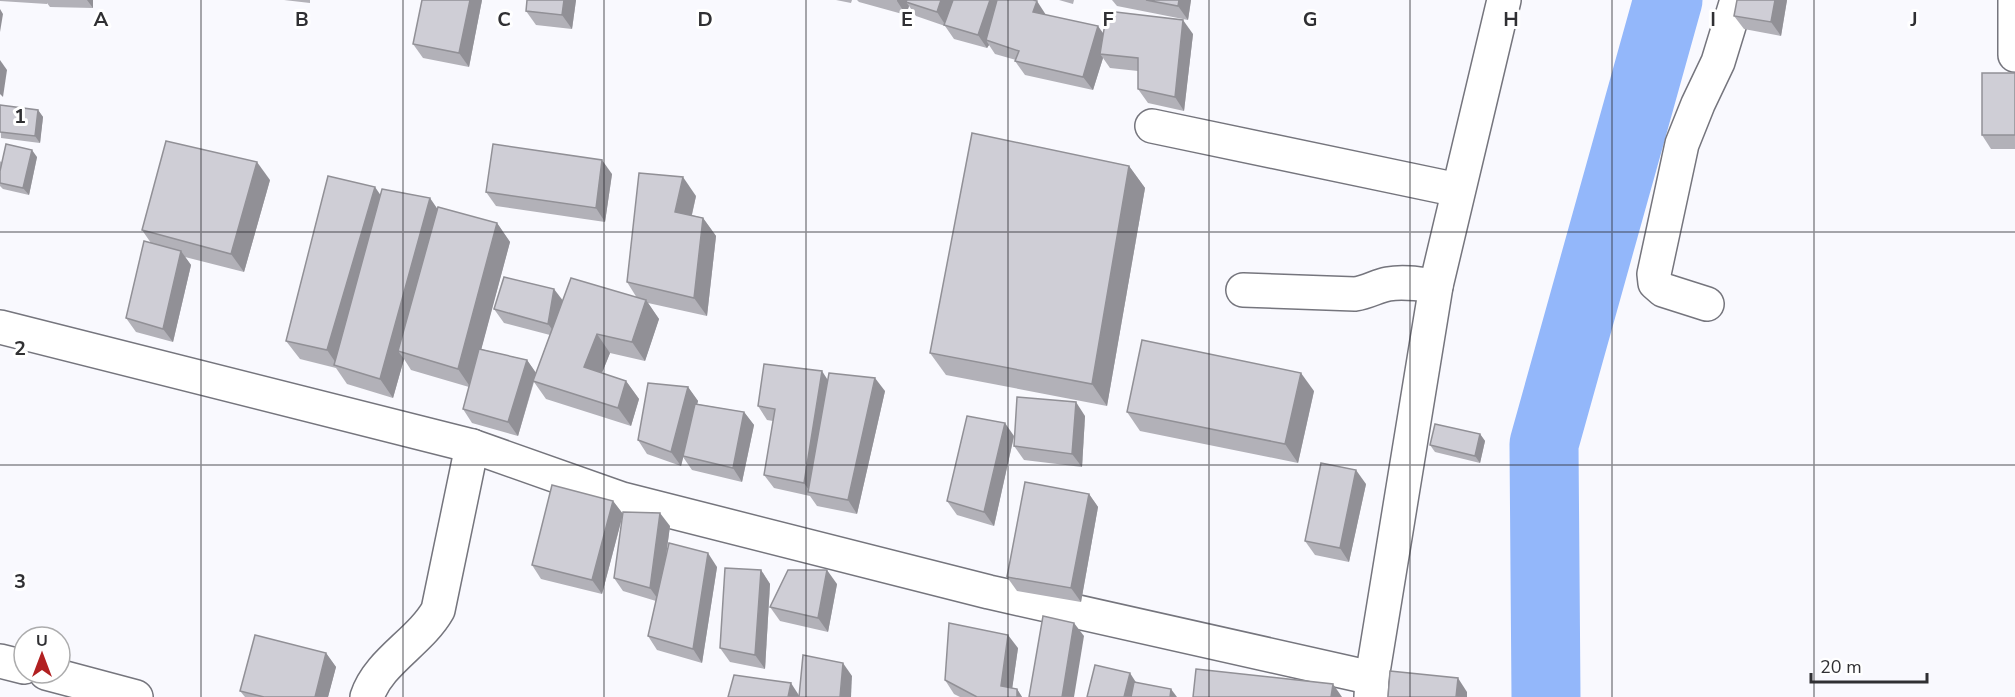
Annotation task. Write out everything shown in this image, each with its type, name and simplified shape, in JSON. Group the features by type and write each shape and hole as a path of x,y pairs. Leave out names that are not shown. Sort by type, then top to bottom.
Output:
{"street":[{"path":"0,327 472,446 622,499 1371,687 1436,286 1504,0"},
{"path":"1707,304 1663,290 1655,283 1654,274 1682,144 1698,104 1719,62 1737,0"},
{"path":"2015,0 2015,55"},
{"path":"1152,126 1458,190"},
{"path":"1243,290 1356,294 1387,284 1414,283 1436,286"},
{"path":"367,697 374,679 430,624 438,610 472,446"},
{"path":"72,680 136,697"}],"building":[{"path":"422,0 470,0 459,53 413,44"},
{"path":"527,0 564,0 562,15 526,11"},
{"path":"907,0 941,0 937,12 906,2"},
{"path":"953,0 990,0 978,35 944,25"},
{"path":"997,0 1037,1 1033,12 1098,26 1083,77 1015,61 1019,51 986,40"},
{"path":"1146,0 1179,0 1178,6"},
{"path":"1737,0 1775,0 1771,22 1734,16"},
{"path":"1107,11 1183,20 1175,97 1138,89 1138,58 1100,54"},
{"path":"1982,73 2015,73 2015,135 1982,135"},
{"path":"0,105 38,110 35,136 0,132"},
{"path":"972,133 1129,166 1092,384 930,353"},
{"path":"166,141 257,162 231,254 142,230"},
{"path":"6,144 32,150 23,188 0,183 0,171"},
{"path":"493,144 602,160 596,208 486,192"},
{"path":"639,173 683,177 675,212 703,218 694,298 627,282"},
{"path":"328,176 375,187 327,350 286,341"},
{"path":"382,189 430,198 380,379 334,365"},
{"path":"438,207 497,223 458,369 398,351"},
{"path":"144,241 181,251 163,329 126,318"},
{"path":"504,277 554,289 548,324 494,309"},
{"path":"571,278 646,300 632,342 597,334 584,367 626,381 618,408 533,381"},
{"path":"1142,340 1301,373 1285,444 1127,412"},
{"path":"479,349 527,360 508,422 463,409"},
{"path":"764,364 822,371 804,483 764,475 775,409 758,406"},
{"path":"829,373 875,378 848,500 808,492"},
{"path":"648,383 688,387 671,452 638,440"},
{"path":"1017,397 1076,402 1072,454 1014,446"},
{"path":"695,404 744,412 733,468 683,456"},
{"path":"967,416 1005,423 984,512 947,501"},
{"path":"1435,424 1480,434 1475,456 1430,445"},
{"path":"1321,463 1356,470 1340,548 1305,541"},
{"path":"1025,482 1089,494 1071,588 1007,577"},
{"path":"552,485 613,501 592,580 532,565"},
{"path":"623,512 660,513 650,588 614,578"},
{"path":"669,543 708,553 693,649 648,636"},
{"path":"725,568 761,570 755,655 720,648"},
{"path":"788,570 827,570 818,618 770,607"},
{"path":"1043,616 1074,623 1062,697 1029,697"},
{"path":"949,623 1008,635 1001,686 1017,689 1017,697 977,697 945,680"},
{"path":"255,635 326,653 315,697 264,697 240,691"},
{"path":"803,655 843,663 840,697 799,697"},
{"path":"1095,665 1130,673 1124,697 1087,697"},
{"path":"1196,669 1333,684 1331,697 1193,697"},
{"path":"1390,671 1458,678 1456,697 1388,697"},
{"path":"734,675 791,683 788,697 728,697"},
{"path":"1134,682 1171,689 1170,697 1131,697"}],"waterway":[{"path":"1546,697 1544,444 1668,0"}]}
